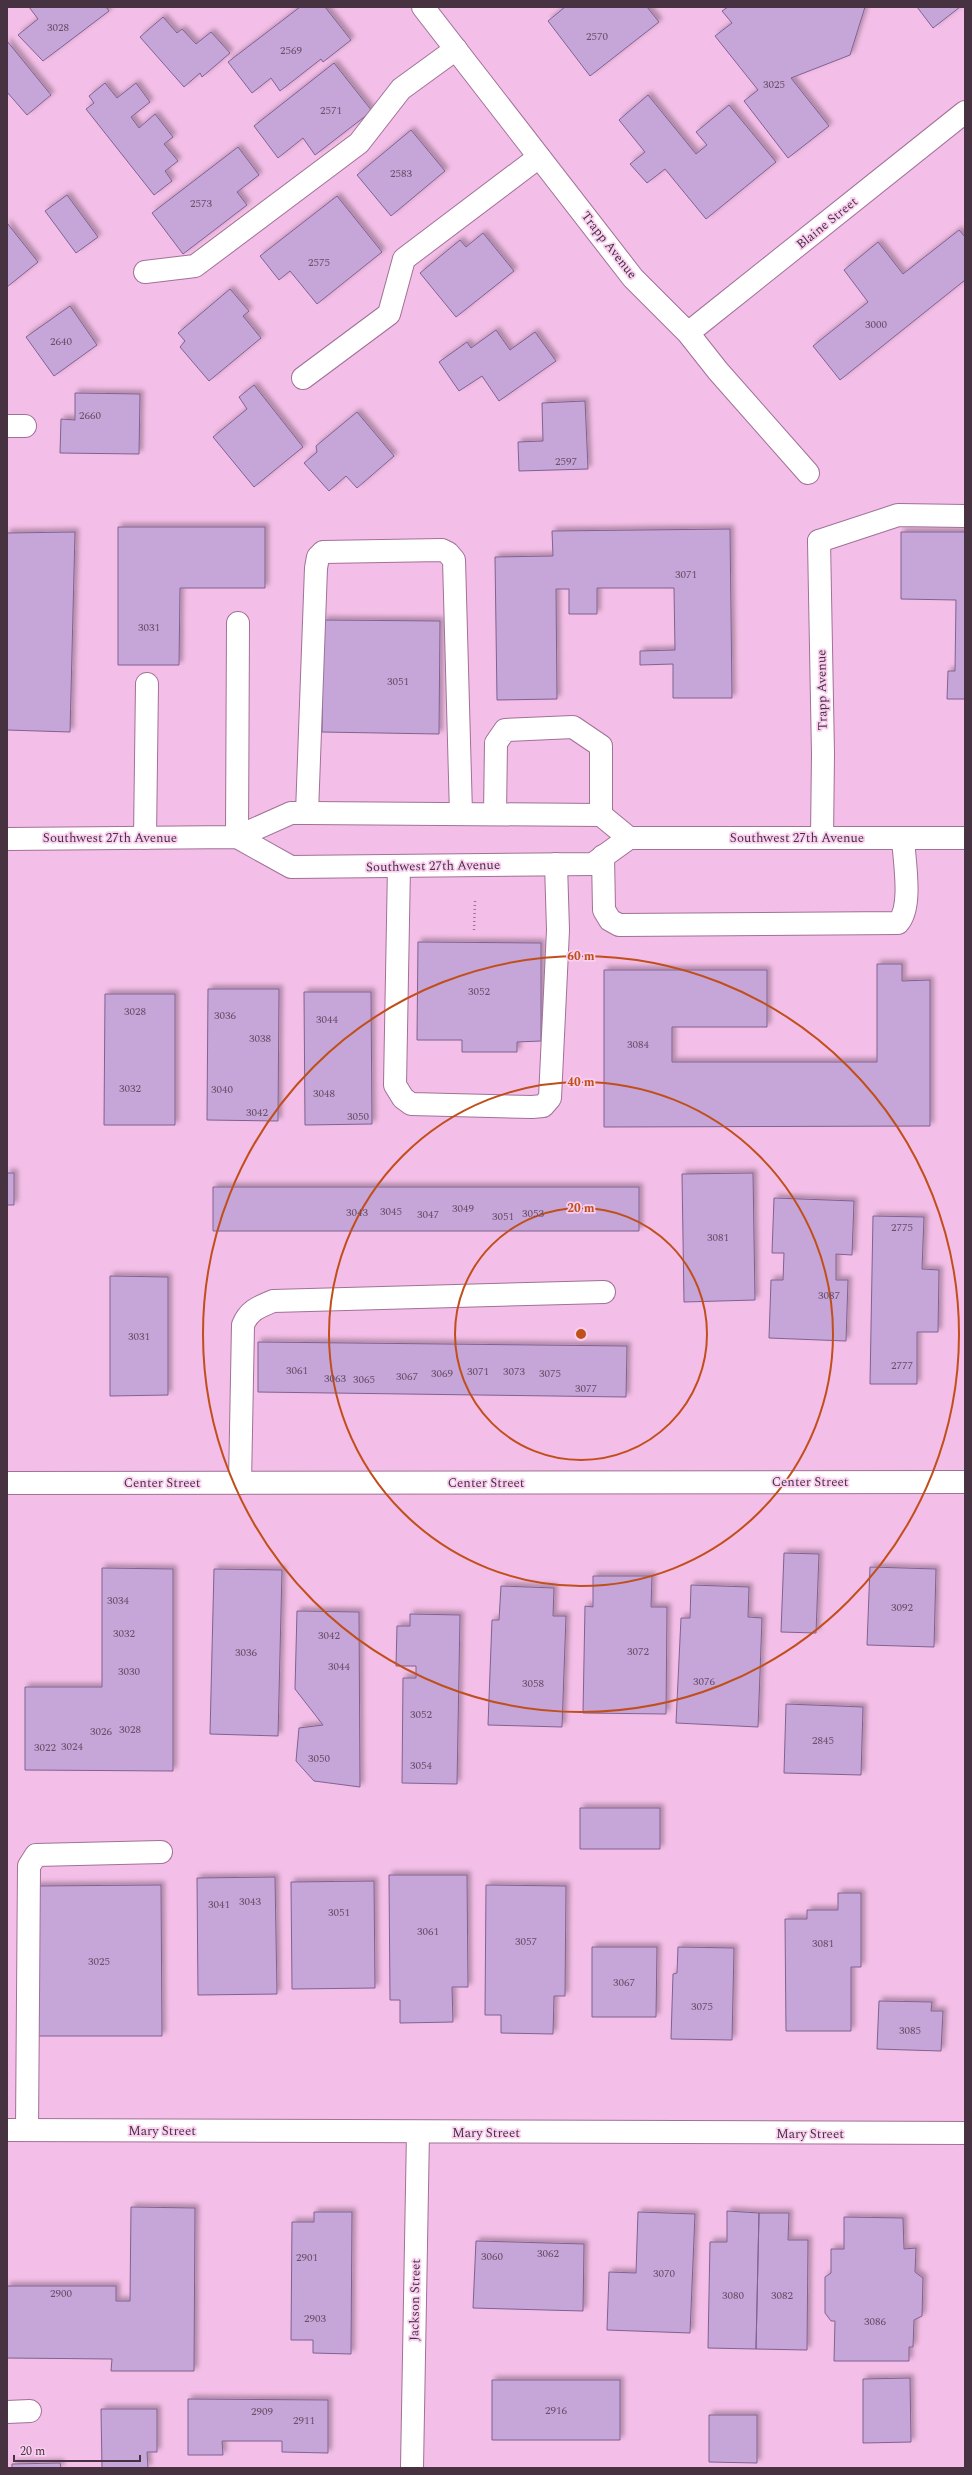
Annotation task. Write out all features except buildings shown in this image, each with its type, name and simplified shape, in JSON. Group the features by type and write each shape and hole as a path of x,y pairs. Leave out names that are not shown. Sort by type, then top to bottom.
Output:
{"street":[{"name":"Trapp Avenue","path":"423,7 633,278 688,333 718,372 808,472"},
{"path":"145,272 195,266 359,143 402,89 456,49"},
{"name":"Blaine Street","path":"688,333 965,112"},
{"path":"304,378 389,314 404,259 539,157"},
{"name":"Trapp Avenue","path":"822,838 823,754 819,541 898,515 965,516"},
{"path":"307,813 316,568 318,557 322,552 442,550 448,553 454,560 461,814"},
{"path":"236,837 238,623"},
{"path":"145,838 147,684"},
{"path":"495,814 496,743 505,730 573,727 601,746 601,815 629,838"},
{"name":"Southwest 27th Avenue","path":"7,839 236,837 291,813 601,815"},
{"name":"Southwest 27th Avenue","path":"236,837 291,867 593,864 629,838 965,838"},
{"path":"604,856 604,910 610,920 619,925 898,923 903,917 906,899 903,838"},
{"path":"399,866 395,1085 402,1098 411,1104 532,1107 543,1106 550,1098 558,935 556,864"},
{"path":"240,1483 243,1325 247,1315 257,1307 273,1301 604,1292"},
{"name":"Center Street","path":"7,1483 965,1482"},
{"path":"17,2130 29,1866 36,1855 161,1852"},
{"name":"Mary Street","path":"17,2130 965,2134"},
{"name":"Jackson Street","path":"412,2468 418,2132"},
{"path":"7,2412 30,2411"}],"path":[{"path":"474,930 475,901"}]}
